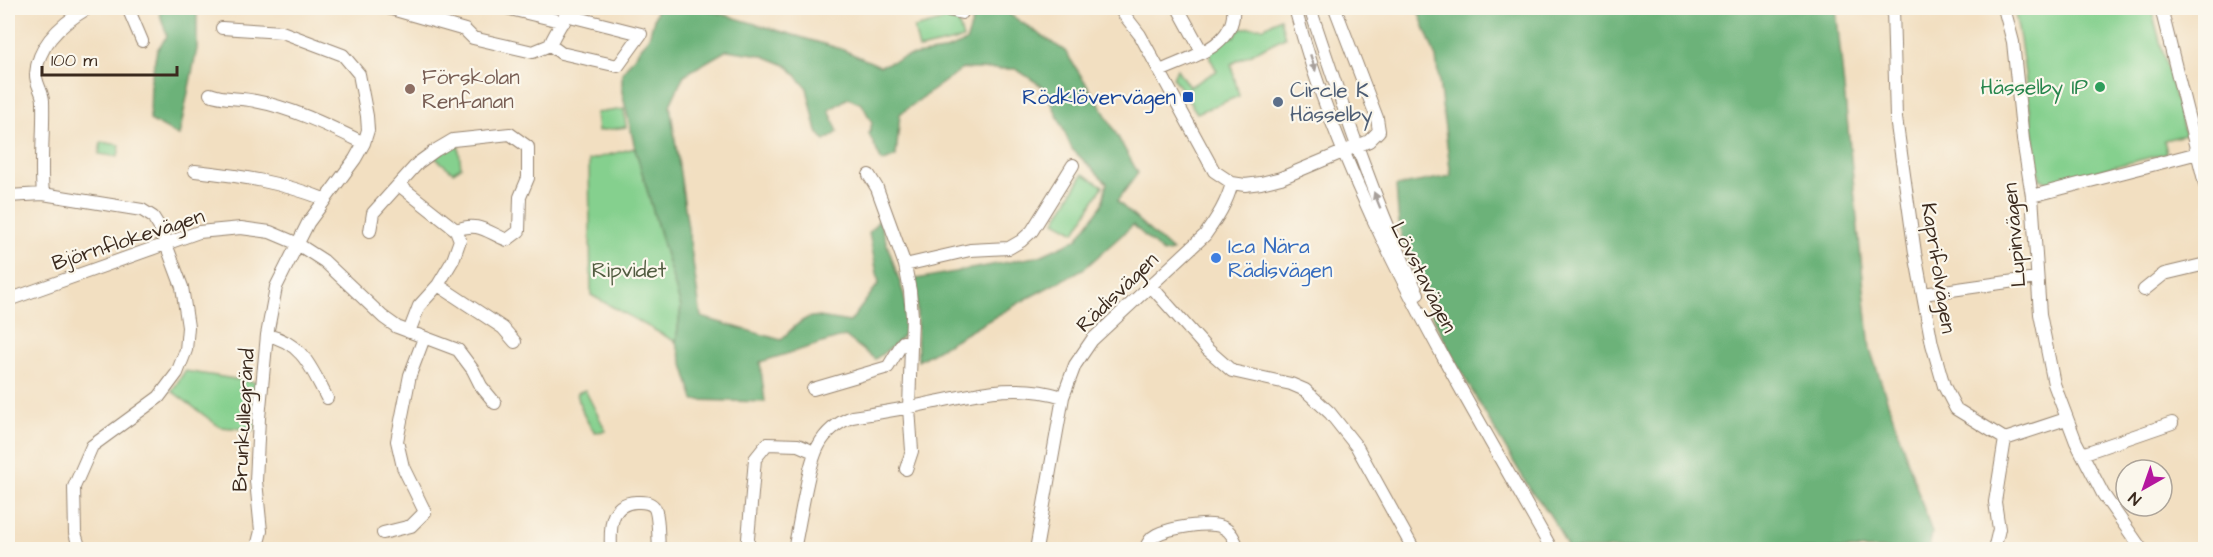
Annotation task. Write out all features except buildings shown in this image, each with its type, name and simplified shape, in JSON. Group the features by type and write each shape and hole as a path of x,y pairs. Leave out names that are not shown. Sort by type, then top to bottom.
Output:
{"street":[{"path":"43,194 41,173 43,98 36,77 39,57 60,27 88,8"},
{"path":"128,8 142,41"},
{"path":"388,8 465,30 473,38 533,52 550,45 566,15"},
{"path":"506,8 566,15 641,34 618,66 561,53 550,45"},
{"path":"938,8 962,13"},
{"path":"1119,8 1140,35 1208,163 1220,177 1245,185 1281,178 1369,141 1379,131 1377,118 1335,8"},
{"path":"1178,8 1202,52"},
{"path":"1160,71 1202,52 1221,40 1228,33 1232,23 1233,8"},
{"name":"Lövstavägen","path":"1295,8 1332,123 1389,256 1413,303 1552,549"},
{"name":"Lövstavägen","path":"1310,8 1398,253 1425,310 1559,549"},
{"name":"Kaprifolvägen","path":"1893,8 1896,118 1932,344 1944,386 1956,409 2005,439"},
{"name":"Lupinvägen","path":"2004,8 2013,42 2023,140 2032,196 2040,314 2054,384 2066,419 2103,494 2142,549"},
{"path":"2161,8 2201,152 2205,188"},
{"path":"210,94 218,98 254,100 279,107 324,123 364,143 368,130 359,74 343,55 282,32 222,28"},
{"path":"370,231 373,213 418,163 453,140 510,134 528,147 528,178 520,197 519,231 507,240 482,228 468,225 456,230"},
{"name":"Brunkullegränd","path":"258,543 261,531 256,481 267,335 276,287 296,243 364,143"},
{"path":"2032,196 2201,152"},
{"path":"905,265 970,250 1009,248 1021,241 1032,231 1073,165"},
{"path":"195,171 249,177 294,187 324,199"},
{"path":"869,175 877,188 905,265 912,316 909,408 912,451 906,469"},
{"name":"Rädisvägen","path":"1036,549 1063,397 1075,365 1092,340 1205,235 1218,218 1233,183"},
{"path":"399,184 456,230 460,240 453,260 438,285 419,306 409,332"},
{"path":"8,196 43,194 141,210 153,217 160,228 182,286 188,327 186,350 177,373 159,397 92,446 74,487 75,533 80,549"},
{"name":"Björnflokevägen","path":"8,300 199,232 241,228 270,232 296,243 324,261 383,317 397,327 458,350 495,403"},
{"path":"2144,290 2164,274 2205,264"},
{"path":"1923,294 2036,278"},
{"path":"438,285 503,328 515,342"},
{"path":"1150,285 1207,349 1232,371 1291,384 1305,390 1330,413 1357,447 1414,549"},
{"name":"Brunkullegränd","path":"267,335 294,346 306,358 327,398"},
{"path":"383,533 411,526 425,512 403,467 397,441 410,375 424,338"},
{"path":"813,389 888,367 903,342 911,343"},
{"path":"794,549 814,452 831,429 841,422 852,417 1003,389 1032,390 1063,397"},
{"path":"1994,549 1999,529 1995,502 2005,439 2066,419"},
{"path":"2082,454 2172,423"},
{"path":"747,549 754,459 757,454 767,444 798,445 814,452"},
{"path":"611,549 609,528 612,518 624,504 646,502 653,506 656,512 659,549"},
{"path":"1145,549 1155,535 1212,524 1232,534 1239,549"}],"green space":[{"path":"158,8 199,8 197,49 179,136 150,120 151,79 157,50 167,36"},
{"path":"657,8 701,8 841,49 880,66 908,56 943,51 966,42 976,11 1000,8 1065,51 1100,105 1138,173 1117,201 1172,251 1163,253 1133,225 1085,268 918,361 916,279 1040,256 1077,239 1102,205 1107,183 1072,149 1045,88 1016,69 962,69 900,114 896,156 882,162 869,134 872,123 862,104 848,98 829,110 838,132 825,141 817,132 807,88 788,66 761,55 727,50 684,75 670,105 701,317 781,340 798,323 811,317 850,322 879,283 869,233 879,220 904,295 908,331 875,359 845,336 760,362 765,402 694,400 676,342 681,307 635,148 622,92 622,73 649,37"},
{"path":"1417,8 1836,8 1870,349 1932,533 1929,549 1568,549 1552,518 1531,491 1443,337 1414,273 1401,234 1396,186 1451,176 1436,58"},
{"name":"Hässelby IP","path":"2014,8 2151,8 2185,135 2164,140 2167,153 2050,183 2040,179"},
{"path":"957,17 963,39 919,49 914,28"},
{"path":"1280,18 1285,37 1231,64 1239,96 1197,113 1173,78 1177,69 1189,87 1217,71 1210,58 1210,53 1231,35 1235,37 1240,28 1265,27"},
{"path":"624,109 626,127 598,131 596,113"},
{"path":"101,142 120,145 118,157 99,154"},
{"path":"458,142 461,167 453,172 433,156"},
{"name":"Ripvidet","path":"635,148 681,307 676,342 591,295 589,160"},
{"path":"1083,174 1103,186 1075,232 1055,221"},
{"path":"185,371 259,383 255,430 220,427 172,391"},
{"path":"585,390 606,431 595,432 586,419 577,393"}],"place":[{"name":"Hässelby IP","path":"2100,87"},
{"name":"Förskolan Renfanan","path":"410,89"},
{"name":"Rödklövervägen","path":"1188,97"},
{"name":"Circle K Hässelby","path":"1278,102"},
{"name":"Ica Nära Rädisvägen","path":"1216,258"}]}
